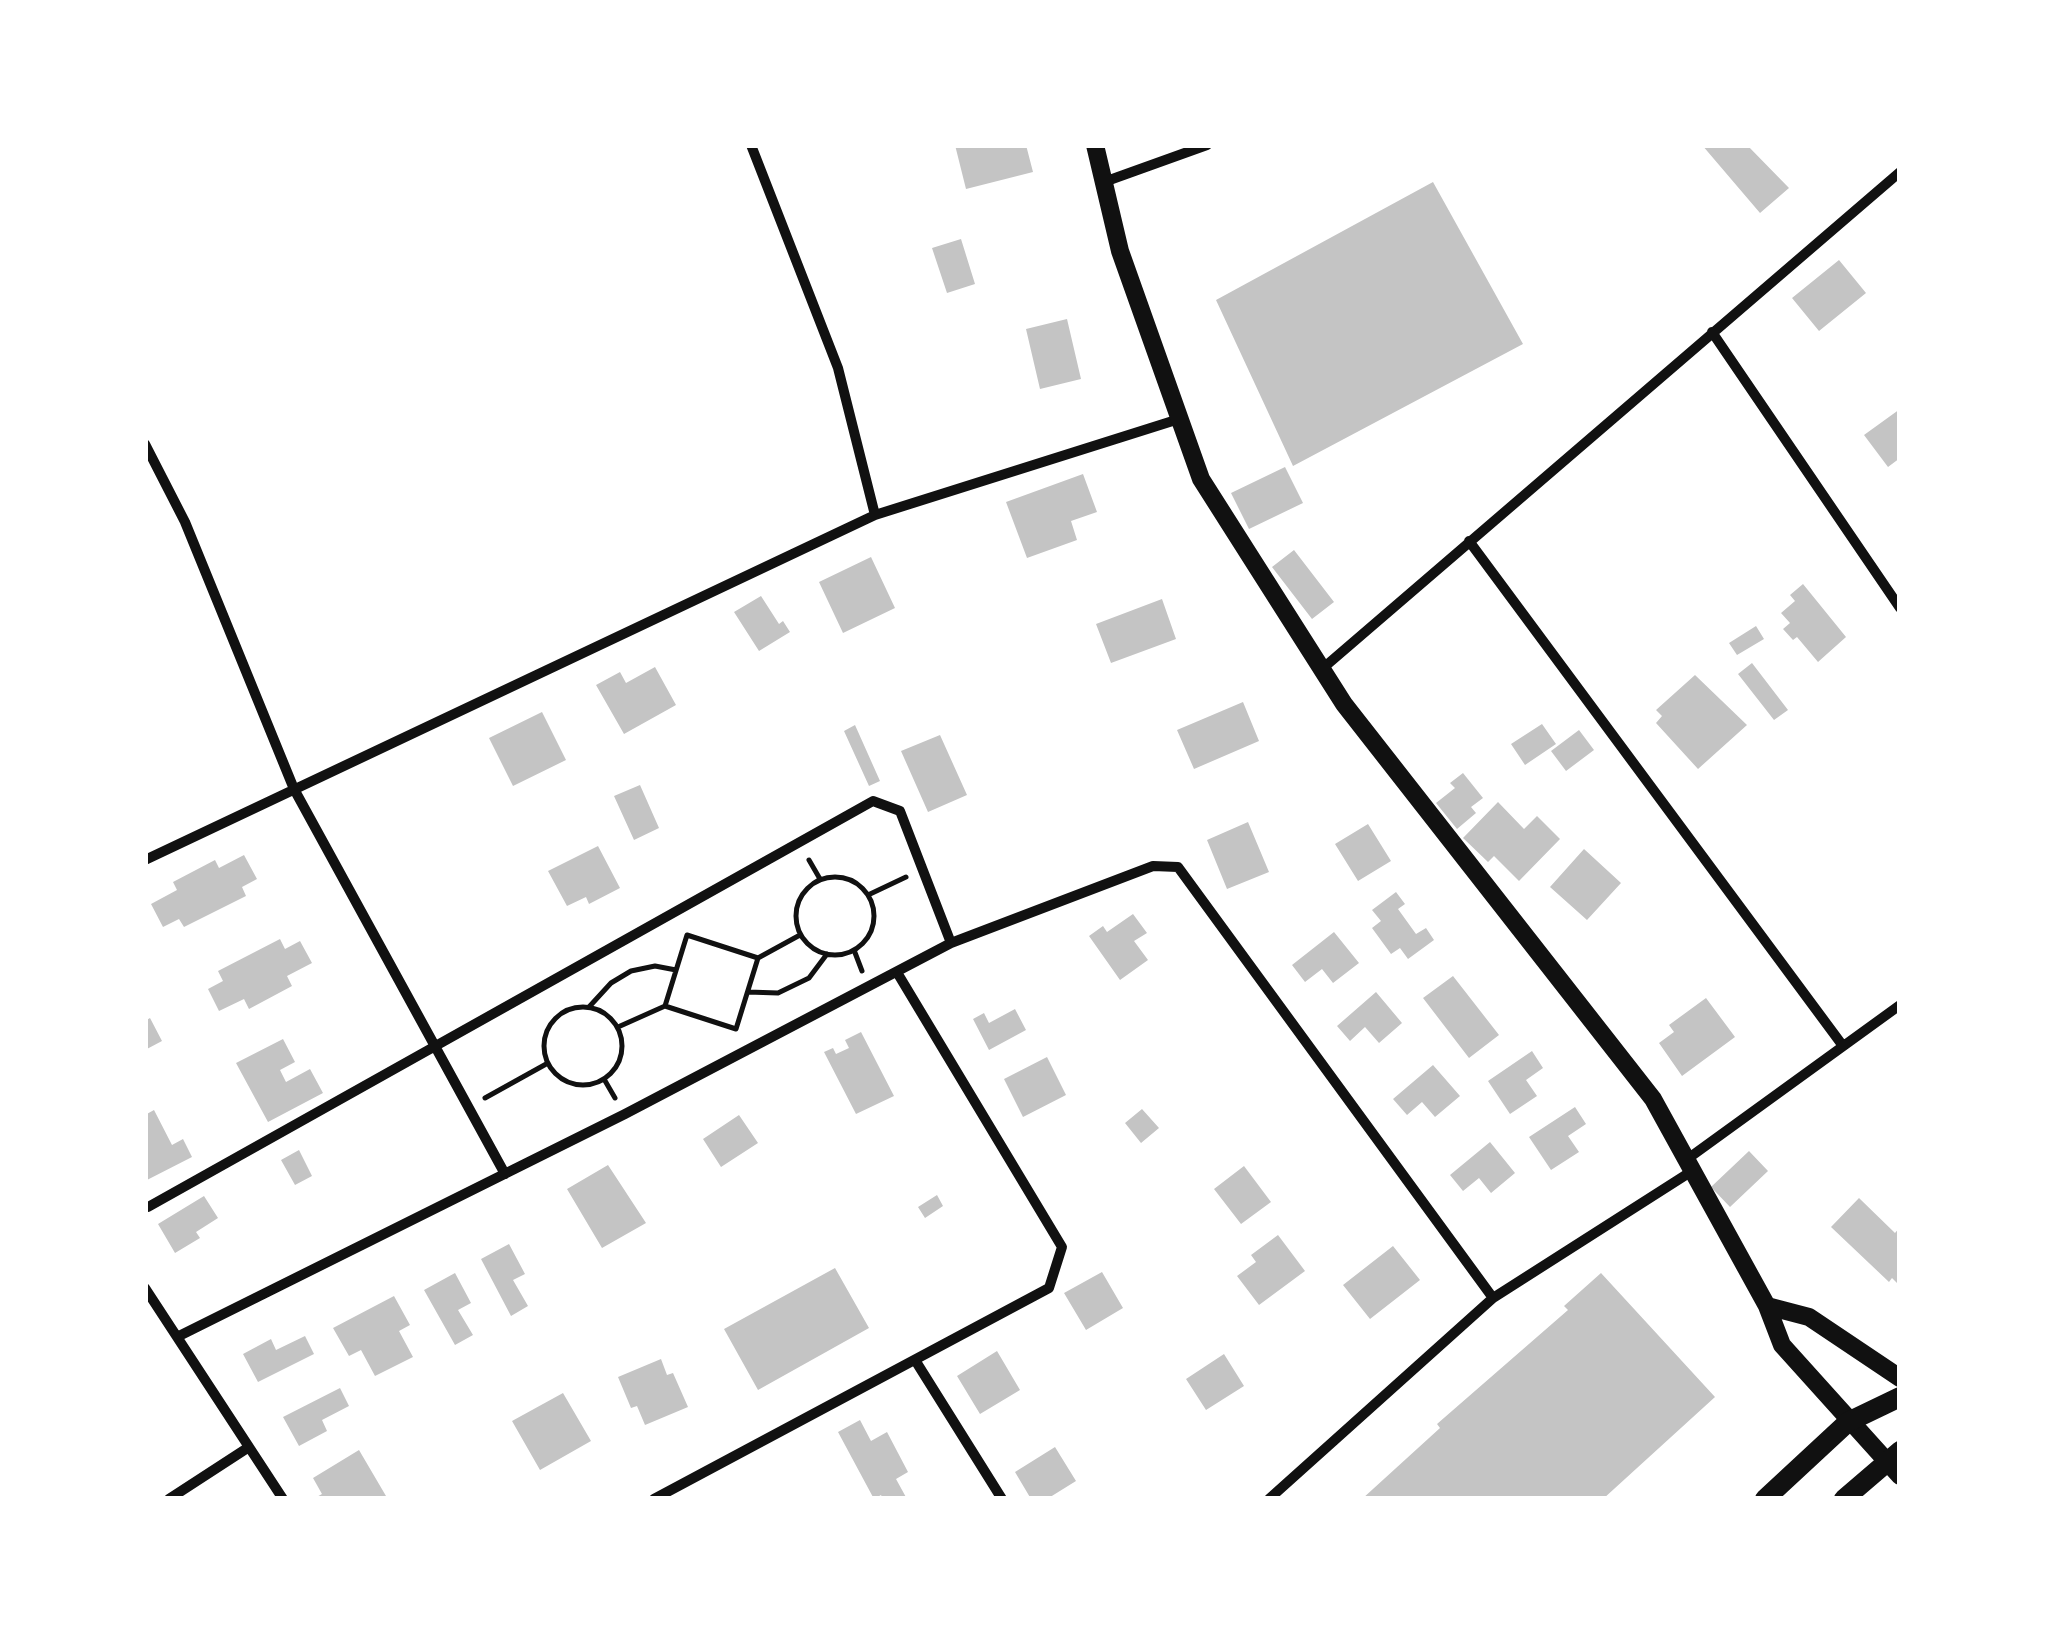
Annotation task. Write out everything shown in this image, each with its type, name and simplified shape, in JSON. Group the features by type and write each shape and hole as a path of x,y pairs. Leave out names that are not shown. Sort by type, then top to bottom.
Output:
{"main road":[{"path":"1764,1499 1848,1422 1900,1397"},
{"path":"1844,1499 1896,1463"}],"street":[{"path":"752,145 838,368 875,516"},
{"path":"1095,145 1120,250 1200,479 1344,704 1653,1099 1767,1306 1782,1344 1848,1422 1896,1463"},
{"path":"1104,182 1207,145"},
{"path":"1322,669 1900,172"},
{"path":"1712,332 1900,608"},
{"path":"145,860 875,516 1180,419"},
{"path":"145,444 185,522 294,789 504,1174"},
{"path":"1469,542 1843,1046"},
{"path":"148,1207 873,801 900,811 951,943"},
{"path":"180,1336 898,974 951,943 1153,866 1178,868 1493,1298"},
{"path":"654,1499 1049,1288 1062,1247 898,974"},
{"path":"1269,1499 1493,1298 1689,1166 1900,1005"},
{"path":"145,1288 180,1336 282,1499"},
{"path":"145,1313 157,1306"},
{"path":"1767,1306 1808,1317 1900,1378"},
{"path":"915,1360 1002,1499"},
{"path":"169,1499 249,1448"}],"path":[{"path":"868,895 921,870"},
{"path":"838,877 856,883 868,895 874,922 867,938 848,953 827,954 810,947 800,935 796,906 812,884 838,877"},
{"path":"664,1006 687,935 758,958"},
{"path":"618,1027 664,1006 736,1029 758,958 800,935"},
{"path":"748,992 778,993 809,978 827,954"},
{"path":"590,1007 610,982 631,971 655,966 676,970"},
{"path":"590,1007 606,1014 618,1027 621,1055 604,1079 588,1085 571,1083 548,1063 544,1041 550,1024 563,1012 590,1007"},
{"path":"467,1108 548,1063"}],"building":[{"path":"955,145 1026,145 1033,172 966,189"},
{"path":"1702,145 1747,145 1789,188 1760,213"},
{"path":"1433,182 1523,344 1293,466 1216,300"},
{"path":"961,239 975,284 947,293 932,248"},
{"path":"1839,260 1866,293 1819,331 1792,298"},
{"path":"1067,319 1081,379 1040,389 1026,329"},
{"path":"1900,409 1900,458 1888,467 1864,435"},
{"path":"1285,467 1303,503 1249,529 1231,493"},
{"path":"1083,474 1097,512 1071,521 1077,540 1027,558 1006,502"},
{"path":"1294,550 1334,602 1312,619 1272,567"},
{"path":"871,557 895,608 843,633 819,582"},
{"path":"1803,584 1846,637 1818,662 1797,637 1793,640 1783,629 1790,623 1781,613 1795,601 1790,595"},
{"path":"761,596 779,624 783,621 790,632 759,651 734,612"},
{"path":"1162,599 1176,639 1111,663 1096,624"},
{"path":"1756,626 1764,639 1737,655 1729,643"},
{"path":"1752,663 1788,710 1774,720 1738,674"},
{"path":"655,667 676,705 624,734 596,685 620,672 626,683"},
{"path":"1695,675 1747,725 1698,769 1656,723 1662,716 1656,710"},
{"path":"1243,702 1259,741 1194,769 1177,730"},
{"path":"542,712 566,760 513,786 489,738"},
{"path":"1542,724 1556,744 1525,765 1511,744"},
{"path":"855,725 880,781 869,786 844,731"},
{"path":"1579,730 1594,750 1566,771 1551,751"},
{"path":"940,735 967,795 928,812 901,751"},
{"path":"1463,773 1483,798 1471,807 1476,813 1457,829 1436,803 1455,788 1450,783"},
{"path":"640,785 659,828 634,840 614,796"},
{"path":"1498,802 1524,829 1537,816 1560,839 1519,881 1494,856 1488,862 1463,838"},
{"path":"1248,822 1269,872 1227,889 1207,840"},
{"path":"1368,824 1391,861 1358,881 1335,844"},
{"path":"598,846 620,888 589,904 586,897 567,906 548,871"},
{"path":"1584,849 1621,883 1587,920 1550,887"},
{"path":"244,855 257,879 242,887 246,896 184,927 179,919 163,927 151,904 177,890 173,882 215,860 219,868"},
{"path":"1396,892 1405,904 1398,909 1416,934 1426,928 1434,940 1408,959 1400,948 1391,954 1372,928 1381,921 1372,910"},
{"path":"1133,914 1147,933 1134,941 1148,960 1120,980 1089,936 1103,926 1107,932"},
{"path":"1334,932 1359,963 1333,983 1322,969 1305,982 1292,965"},
{"path":"280,939 285,949 300,941 312,963 287,976 292,986 249,1009 244,999 219,1011 208,989 223,981 218,971"},
{"path":"1453,976 1499,1035 1469,1058 1423,998"},
{"path":"1376,992 1402,1023 1379,1043 1365,1027 1350,1041 1337,1026"},
{"path":"1706,998 1735,1037 1682,1076 1659,1043 1674,1032 1669,1025"},
{"path":"1015,1009 1026,1030 989,1050 973,1019 984,1013 989,1023"},
{"path":"150,1018 162,1041 145,1050 145,1021"},
{"path":"861,1032 894,1096 856,1114 824,1052 833,1048 836,1054 849,1048 845,1040"},
{"path":"283,1039 295,1062 280,1070 286,1082 310,1069 323,1093 268,1122 236,1063"},
{"path":"1532,1051 1543,1068 1526,1080 1537,1096 1510,1114 1488,1081"},
{"path":"1047,1057 1066,1095 1023,1117 1004,1079"},
{"path":"1433,1065 1460,1096 1435,1117 1422,1102 1407,1115 1393,1099"},
{"path":"1575,1107 1586,1124 1568,1136 1579,1152 1551,1170 1529,1137"},
{"path":"1142,1109 1159,1128 1141,1143 1125,1123"},
{"path":"154,1110 172,1145 183,1139 192,1157 145,1181 145,1115"},
{"path":"739,1115 758,1143 721,1167 703,1139"},
{"path":"1490,1142 1515,1173 1491,1193 1479,1178 1463,1191 1450,1175"},
{"path":"299,1150 312,1176 295,1185 281,1160"},
{"path":"1749,1151 1768,1171 1730,1207 1711,1187"},
{"path":"608,1165 646,1223 602,1248 567,1189"},
{"path":"1244,1166 1271,1202 1241,1224 1214,1189"},
{"path":"937,1195 943,1206 925,1218 918,1207"},
{"path":"204,1196 218,1218 196,1232 200,1238 175,1253 158,1224"},
{"path":"1859,1198 1895,1233 1900,1227 1900,1286 1892,1278 1889,1282 1831,1227"},
{"path":"1278,1235 1305,1271 1259,1305 1237,1276 1256,1262 1251,1255"},
{"path":"509,1244 525,1274 513,1280 528,1306 511,1316 481,1259"},
{"path":"1393,1246 1420,1280 1370,1319 1343,1285"},
{"path":"835,1268 869,1328 758,1390 724,1329"},
{"path":"1102,1272 1123,1308 1086,1330 1064,1293"},
{"path":"455,1273 471,1303 458,1310 473,1335 455,1345 424,1290"},
{"path":"1601,1273 1715,1397 1603,1499 1362,1499 1440,1428 1437,1424 1568,1310 1564,1306"},
{"path":"394,1296 410,1325 399,1331 413,1357 375,1376 361,1350 349,1356 333,1328"},
{"path":"305,1336 314,1354 258,1382 243,1354 271,1339 276,1350"},
{"path":"997,1351 1020,1390 980,1414 957,1376"},
{"path":"1224,1354 1244,1386 1206,1410 1186,1379"},
{"path":"661,1359 667,1375 673,1373 688,1407 645,1425 637,1406 631,1408 618,1377"},
{"path":"340,1388 349,1406 322,1420 327,1431 299,1446 283,1417"},
{"path":"563,1393 591,1441 540,1470 512,1421"},
{"path":"860,1420 871,1441 887,1432 908,1472 896,1479 907,1499 883,1499 881,1495 874,1499 838,1432"},
{"path":"1055,1447 1076,1481 1047,1499 1031,1499 1015,1472"},
{"path":"359,1450 386,1496 313,1499 322,1494 313,1478"}]}
